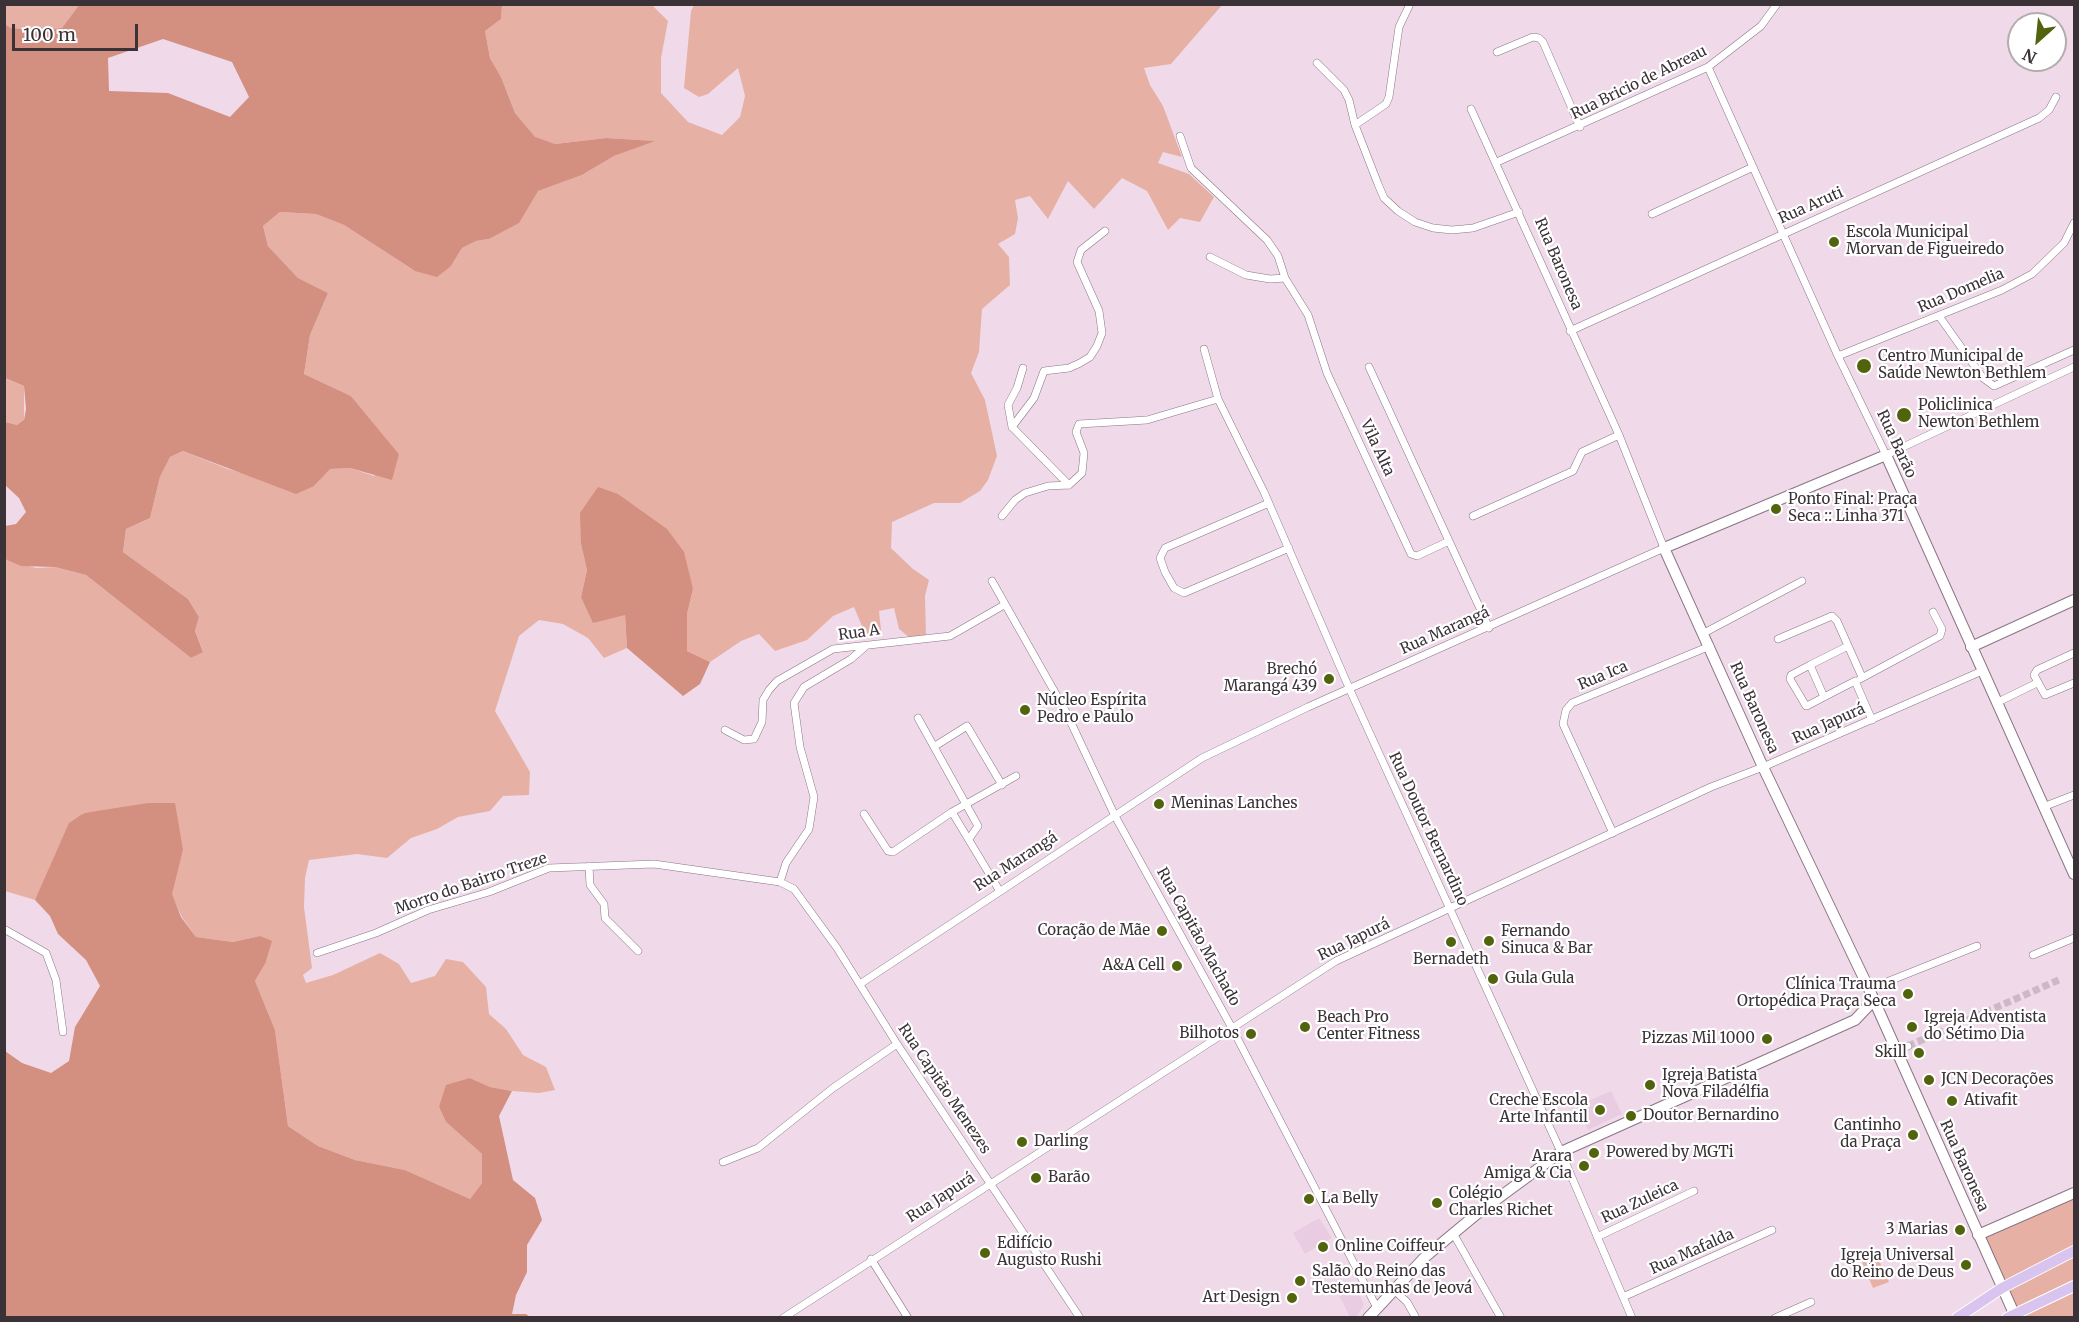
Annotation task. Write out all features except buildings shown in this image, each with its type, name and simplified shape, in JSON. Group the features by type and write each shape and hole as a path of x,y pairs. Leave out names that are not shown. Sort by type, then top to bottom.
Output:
{"main road":[{"path":"1957,1317 2002,1288 2074,1251"},
{"path":"2012,1316 2074,1287"}],"street":[{"path":"1355,125 1386,104 1399,27 1410,4"},
{"name":"Rua Bricio de Abreau","path":"1497,162 1580,127 1708,67 1761,26 1778,4"},
{"path":"1497,52 1533,37 1539,38 1543,42 1580,127"},
{"path":"1317,63 1344,90 1353,111 1355,125 1384,198 1415,222 1433,228 1473,228 1519,212"},
{"name":"Rua Barão","path":"1708,67 1785,233 1838,356 1886,455 2074,874"},
{"name":"Rua Aruti","path":"1570,331 2039,118 2049,110 2056,97"},
{"name":"Rua Baronesa","path":"1471,109 1619,435 1664,548 1763,767 1874,1000 2002,1288 2012,1316"},
{"path":"1180,135 1191,168 1267,240 1278,256 1285,278 1270,279 1246,275 1210,257"},
{"path":"1652,214 1753,167"},
{"name":"Rua Domelia","path":"1838,356 2002,290 2032,274 2064,243 2074,223"},
{"path":"1012,427 1034,398 1040,375 1080,363 1090,357 1097,346 1102,333 1099,311 1077,262 1081,250 1105,231"},
{"name":"Vila Alta","path":"1285,278 1308,315 1327,373 1411,554 1417,556 1447,542"},
{"path":"1939,316 1983,378 1994,386 2001,385 2074,350"},
{"name":"Rua Doutor Bernardino","path":"1204,349 1218,399 1269,503 1350,690 1561,1152 1632,1317"},
{"name":"Vila Alta","path":"1369,367 1447,542 1489,628"},
{"name":"Rua Marangá","path":"860,984 999,890 1202,759 1664,548 1886,455 2074,367"},
{"path":"1023,368 1017,388 1008,405 1012,427 1069,484"},
{"path":"1002,516 1015,500 1025,494 1048,486 1069,484 1085,467 1084,453 1076,432 1079,424 1147,420 1218,399"},
{"path":"1473,516 1573,471 1582,452 1619,435"},
{"path":"1269,503 1166,548 1160,558 1165,572 1174,588 1184,593 1289,548"},
{"name":"Rua Capitão Machado","path":"992,581 1066,712 1115,816 1232,1028 1377,1308"},
{"path":"1704,633 1802,581"},
{"path":"1971,647 2074,600"},
{"name":"Rua A","path":"725,730 744,741 754,739 762,722 763,700 777,681 834,649 950,636 1004,605"},
{"path":"1848,646 1791,675 1790,679 1804,705 1824,697 1940,636 1942,629 1933,612"},
{"path":"1778,639 1832,616 1838,621 1862,677"},
{"path":"780,882 786,863 809,829 814,797 800,747 794,703 804,687 852,659 866,646"},
{"name":"Rua Ica","path":"1613,832 1563,724 1566,711 1572,703 1710,646"},
{"path":"2074,653 2037,670 2034,675 2045,695 2074,683"},
{"path":"1809,665 1824,697"},
{"name":"Rua Japurá","path":"783,1317 1328,965 1711,787 1763,767 1982,671"},
{"path":"1855,681 1872,720"},
{"path":"1996,703 2037,683"},
{"path":"918,718 978,826 969,839"},
{"path":"935,746 968,726 1002,785"},
{"path":"864,814 890,852 952,812 1016,776"},
{"path":"2043,807 2074,795"},
{"path":"952,812 999,890"},
{"name":"Morro do Bairro Treze","path":"317,953 376,933 428,910 489,892 549,868 654,864 780,882"},
{"path":"589,866 590,885 604,904 606,921 638,951"},
{"name":"Rua Capitão Menezes","path":"780,882 794,889 860,984 897,1044 1080,1317"},
{"path":"4,929 46,953 56,980 63,1032"},
{"path":"2032,956 2074,938"},
{"path":"1869,989 1977,946"},
{"path":"1368,1317 1425,1257 1453,1233 1561,1152 1855,1020 1874,1000"},
{"path":"1855,1020 1869,1020 1884,1024"},
{"path":"723,1162 758,1148 833,1088 897,1044"},
{"path":"1896,1051 1908,1046"},
{"name":"Rua Zuleica","path":"1597,1237 1694,1191"},
{"path":"1978,1235 2074,1193"},
{"name":"Rua Mafalda","path":"1623,1298 1772,1230"},
{"path":"1453,1233 1502,1317"},
{"path":"871,1259 908,1317"},
{"path":"1393,1289 1407,1302 1416,1317"},
{"path":"1775,1317 1811,1302"}],"shaded area":[{"path":"5,5 79,5 62,28 38,30 11,28 5,24"},
{"path":"79,5 502,5 501,19 485,31 490,58 501,77 515,113 535,137 555,144 606,138 655,141 614,156 582,175 538,191 519,223 489,239 476,241 462,248 451,266 437,277 415,271 344,225 316,214 280,212 263,226 268,246 298,278 328,293 310,335 304,374 351,396 399,454 392,480 350,468 330,469 314,486 296,494 183,451 170,457 160,477 150,518 126,529 123,552 188,599 199,617 195,631 203,652 191,658 86,575 55,567 21,566 5,559 5,526 16,524 26,512 19,498 5,485 5,422 17,425 24,420 26,409 24,386 5,378 5,24 11,28 38,30 62,28","holes":["163,39 232,62 249,97 230,117 168,93 109,91 108,58"]},
{"path":"502,5 652,5 668,21 661,58 661,93 688,122 722,135 740,117 745,96 738,68 708,94 699,97 684,88 691,11 694,5 1222,5 1171,64 1144,68 1150,85 1163,106 1182,157 1163,152 1158,163 1189,174 1214,197 1200,222 1180,218 1168,230 1147,191 1122,178 1094,209 1068,181 1048,219 1030,196 1015,200 1018,218 1015,234 998,244 1009,257 1010,285 982,309 979,352 971,373 985,400 997,456 988,480 980,491 960,503 934,503 892,522 891,548 913,569 929,580 925,596 926,636 910,638 899,629 894,608 879,611 881,630 867,638 854,607 833,616 807,640 775,651 759,634 741,641 710,662 687,651 687,614 693,589 639,511 618,494 581,544 587,570 581,597 625,615 627,648 604,658 588,638 563,624 539,620 519,636 495,711 530,772 529,795 503,796 490,811 458,817 437,829 411,838 387,858 357,854 309,860 305,878 304,907 312,968 303,975 306,983 333,975 380,953 399,964 411,983 435,976 446,959 463,962 486,987 489,1014 506,1029 523,1055 546,1067 555,1090 539,1093 512,1091 490,1087 470,1078 439,1107 446,1122 482,1154 482,1183 470,1199 405,1170 355,1160 318,1146 288,1126 275,1030 255,981 265,964 260,936 233,942 196,937 182,917 171,894 183,850 103,811 83,813 35,900 5,891 5,559 36,568 55,567 86,575 191,658 203,651 195,631 199,617 188,599 123,552 126,529 150,518 160,477 170,457 183,451 228,469 253,476 314,486 329,469 350,468 374,476 399,454 351,396 304,374 310,335 328,293 298,278 268,246 263,226 280,212 316,214 344,225 415,271 451,266 462,248 476,241 489,239 518,223 537,191 582,175 614,156 653,141 606,138 555,144 535,138 515,113 501,77 490,58 485,31 501,19"},
{"path":"4,378 24,386 24,421 17,425 5,422"},
{"path":"598,487 618,494 667,529 684,552 693,589 687,614 687,651 710,662 700,684 683,696 627,648 625,615 593,623 581,597 587,570 581,544 580,513"},
{"path":"148,803 175,803 183,850 172,894 181,917 196,937 233,942 260,936 272,941 265,964 255,981 275,1030 288,1126 318,1146 355,1160 405,1170 470,1199 482,1183 482,1154 446,1122 439,1107 446,1085 470,1078 490,1087 512,1091 499,1116 513,1180 535,1198 542,1220 527,1245 527,1272 516,1295 512,1314 526,1314 530,1317 5,1317 5,1051 22,1063 51,1073 69,1061 75,1027 100,986 86,960 58,934 50,916 35,900 69,823 84,813"},
{"name":"Creche Escola Arte Infantil","path":"1611,1091 1622,1114 1588,1130 1577,1106"},
{"path":"2074,1199 2074,1317 2022,1317 1983,1236"},
{"path":"1319,1218 1332,1238 1305,1254 1293,1233"},
{"path":"1877,1256 1889,1282 1873,1288 1862,1262"},
{"path":"1349,1289 1353,1294 1358,1291 1364,1305 1356,1317 1350,1317 1338,1294"}],"tunnel":[{"path":"1908,1046 2061,979"}],"place":[{"name":"Escola Municipal Morvan de Figueiredo","path":"1834,242"},
{"name":"Centro Municipal de Saúde Newton Bethlem","path":"1864,366"},
{"name":"Policlinica Newton Bethlem","path":"1904,415"},
{"name":"Ponto Final: Praça Seca :: Linha 371","path":"1776,509"},
{"name":"Brechó Marangá 439","path":"1329,679"},
{"name":"Núcleo Espírita Pedro e Paulo","path":"1025,710"},
{"name":"Meninas Lanches","path":"1159,804"},
{"name":"Coração de Mãe","path":"1162,931"},
{"name":"Fernando Sinuca & Bar","path":"1489,941"},
{"name":"Bernadeth","path":"1451,942"},
{"name":"A&A Cell","path":"1177,966"},
{"name":"Gula Gula","path":"1493,979"},
{"name":"Clínica Trauma Ortopédica Praça Seca","path":"1908,994"},
{"name":"Beach Pro Center Fitness","path":"1305,1027"},
{"name":"Igreja Adventista do Sétimo Dia","path":"1912,1027"},
{"name":"Bilhotos","path":"1251,1034"},
{"name":"Pizzas Mil 1000","path":"1767,1039"},
{"name":"Skill","path":"1919,1053"},
{"name":"JCN Decorações","path":"1929,1080"},
{"name":"Igreja Batista Nova Filadélfia","path":"1650,1085"},
{"name":"Ativafit","path":"1952,1101"},
{"name":"Creche Escola Arte Infantil","path":"1600,1110"},
{"name":"Doutor Bernardino","path":"1631,1116"},
{"name":"Cantinho da Praça","path":"1913,1135"},
{"name":"Darling","path":"1022,1142"},
{"name":"Powered by MGTi","path":"1594,1153"},
{"name":"Arara Amiga & Cia","path":"1584,1166"},
{"name":"Barão","path":"1036,1178"},
{"name":"La Belly","path":"1309,1199"},
{"name":"Colégio Charles Richet","path":"1437,1203"},
{"name":"3 Marias","path":"1960,1230"},
{"name":"Online Coiffeur","path":"1323,1247"},
{"name":"Edifício Augusto Rushi","path":"985,1253"},
{"name":"Igreja Universal do Reino de Deus","path":"1966,1265"},
{"name":"Salão do Reino das Testemunhas de Jeová","path":"1300,1281"},
{"name":"Art Design","path":"1292,1298"}]}
